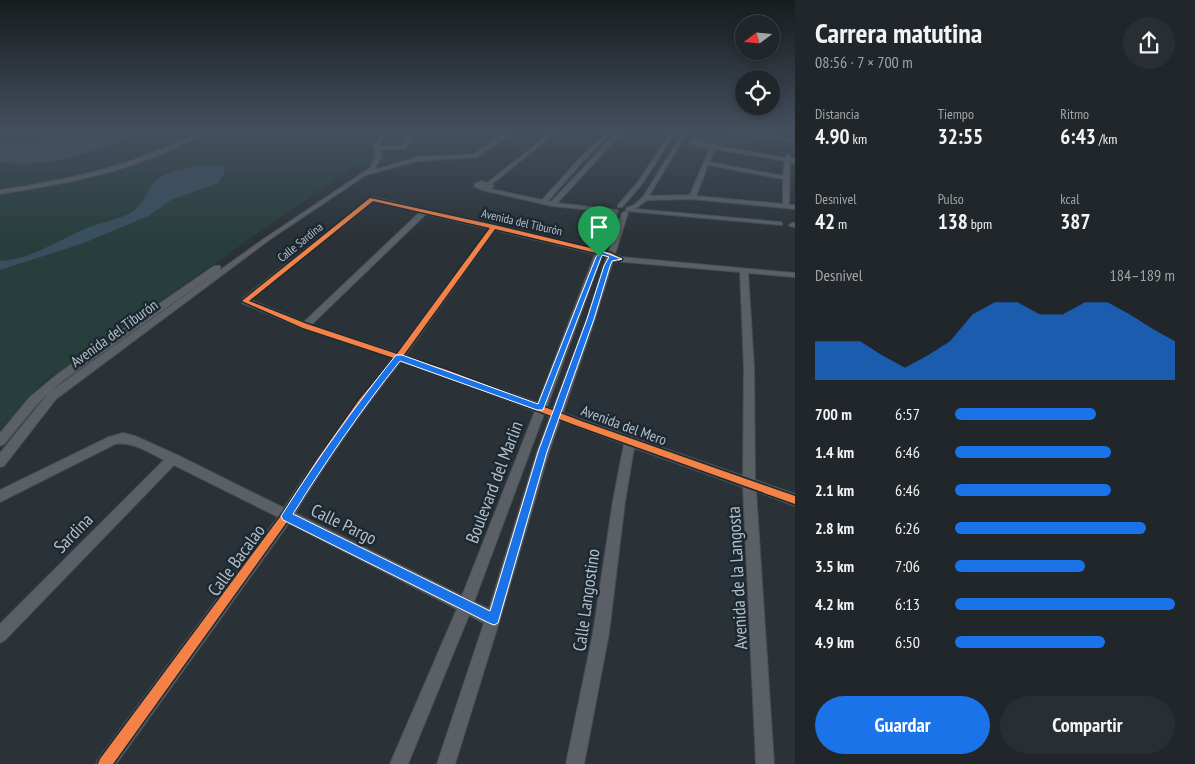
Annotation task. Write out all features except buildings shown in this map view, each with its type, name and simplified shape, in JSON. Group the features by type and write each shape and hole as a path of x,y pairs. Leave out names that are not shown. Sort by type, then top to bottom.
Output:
{"street":[{"path":"0,192 75,179 119,167"},
{"path":"332,192 362,168 375,169 386,167"},
{"path":"483,186 504,167"},
{"path":"490,185 512,167"},
{"path":"545,200 575,167"},
{"path":"554,202 587,167"},
{"name":"Boulevard del Marlin","path":"446,764 494,619 524,512 590,319 608,256 613,230 621,209 650,167"},
{"path":"621,209 636,206 649,191 664,167"},
{"path":"692,197 704,167"},
{"path":"725,167 786,178"},
{"path":"786,207 786,178 790,167"},
{"path":"332,192 375,169"},
{"path":"354,175 363,176"},
{"path":"483,186 490,185 545,200"},
{"path":"483,186 554,202 780,224"},
{"path":"634,192 649,191 683,194 692,197"},
{"name":"Avenida del Tiburón","path":"0,441 24,412 46,390 130,334 332,192"},
{"path":"644,198 692,197 795,207"},
{"name":"Avenida del Tiburón","path":"370,200 608,256 795,275"},
{"name":"Calle Sardina","path":"247,303 247,299 370,200"},
{"path":"305,326 423,213"},
{"name":"Calle Bacalao","path":"105,764 286,516 362,402 399,357 493,229"},
{"name":"Boulevard del Marlin","path":"399,764 497,526 540,408 608,256"},
{"name":"Avenida de la Langosta","path":"744,271 749,367 749,485 765,764"},
{"name":"Avenida del Mero","path":"247,303 305,326 399,357 749,485 795,500"},
{"name":"Avenida del Tiburón","path":"0,462 52,396 130,334"},
{"name":"Calle Pargo","path":"0,496 113,440 131,439 173,458 494,619"},
{"name":"Calle Langostino","path":"575,764 601,633 618,501 630,441"},
{"name":"Sardina","path":"0,634 173,458"}],"green space":[{"path":"0,167 356,167 41,384 0,430"}],"water":[{"path":"194,167 224,167 224,173 218,183 171,200 148,216 84,243 0,270 0,261 11,260 33,253 85,229 132,212 158,179 171,172"}],"cycle path":[{"path":"619,259 611,255 372,199 245,301 305,326 444,372 578,423 795,500"},
{"path":"105,764 286,516 362,402 399,357 494,227"}],"route":[{"path":"601,252 619,259 610,259 607,266 600,291 543,452 494,619 286,516 362,402 399,357 540,408 599,257 601,252"}]}
